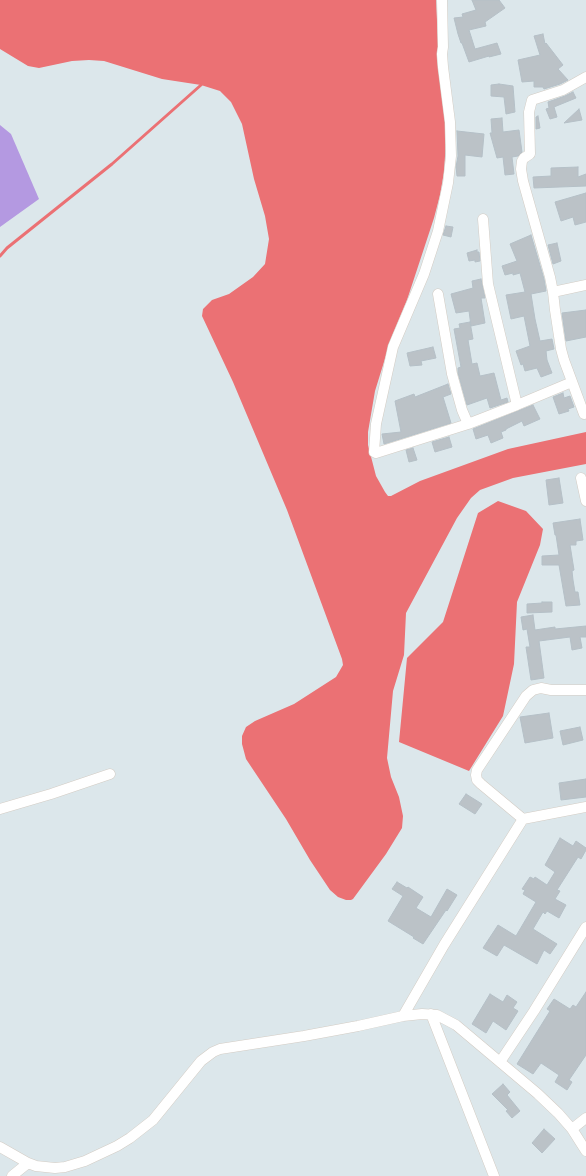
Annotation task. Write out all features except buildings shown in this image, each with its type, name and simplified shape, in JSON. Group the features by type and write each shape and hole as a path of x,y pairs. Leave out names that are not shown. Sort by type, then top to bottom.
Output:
{"street":[{"path":"442,0 444,47 442,54 447,96 451,156 448,183 438,231 424,274 393,347 376,424 374,452 376,453 468,424 572,382"},
{"path":"584,414 561,349 553,292 546,258 523,181 522,161 530,154 529,112 533,99 563,90 586,77"},
{"path":"483,219 488,284 517,405"},
{"path":"553,292 586,285"},
{"path":"438,294 452,374 460,404 468,424"},
{"path":"581,478 586,500"},
{"path":"523,819 481,784 476,775 477,770 526,696 533,690 541,688 552,690 586,690"},
{"path":"0,809 110,774"},
{"path":"403,1016 444,945 523,819 586,807"},
{"path":"500,1062 534,1011 586,926"},
{"path":"431,1014 494,1176"},
{"path":"0,1147 36,1166 65,1167 85,1161 117,1146 153,1120 201,1061 213,1052 220,1049 358,1026 403,1016 431,1014 437,1015 456,1025 538,1094 572,1129 586,1151"},
{"path":"572,1129 586,1118"},
{"path":"12,1176 28,1163"}],"shaded area":[{"path":"0,0 436,0 440,76 445,104 446,140 444,172 434,218 407,300 392,336 375,391 368,432 368,445 376,476 388,496 391,496 420,481 508,449 586,432 586,464 513,478 480,490 471,498 457,518 406,613 404,655 393,691 387,758 391,777 399,797 403,816 402,828 386,854 351,900 338,897 330,890 286,819 246,759 242,744 242,736 246,727 255,721 294,704 336,677 343,665 287,510 233,382 202,316 203,309 212,300 229,294 253,277 265,264 269,239 265,216 254,179 242,124 231,102 220,91 201,85 162,79 104,61 72,61 39,68 28,66 0,49"},
{"path":"0,125 11,134 39,199 0,227"},
{"path":"498,501 526,511 543,529 540,545 517,602 514,664 503,716 469,771 399,742 407,658 443,622 478,513"}],"waterway":[{"path":"0,256 7,248 112,164 201,85"}]}
